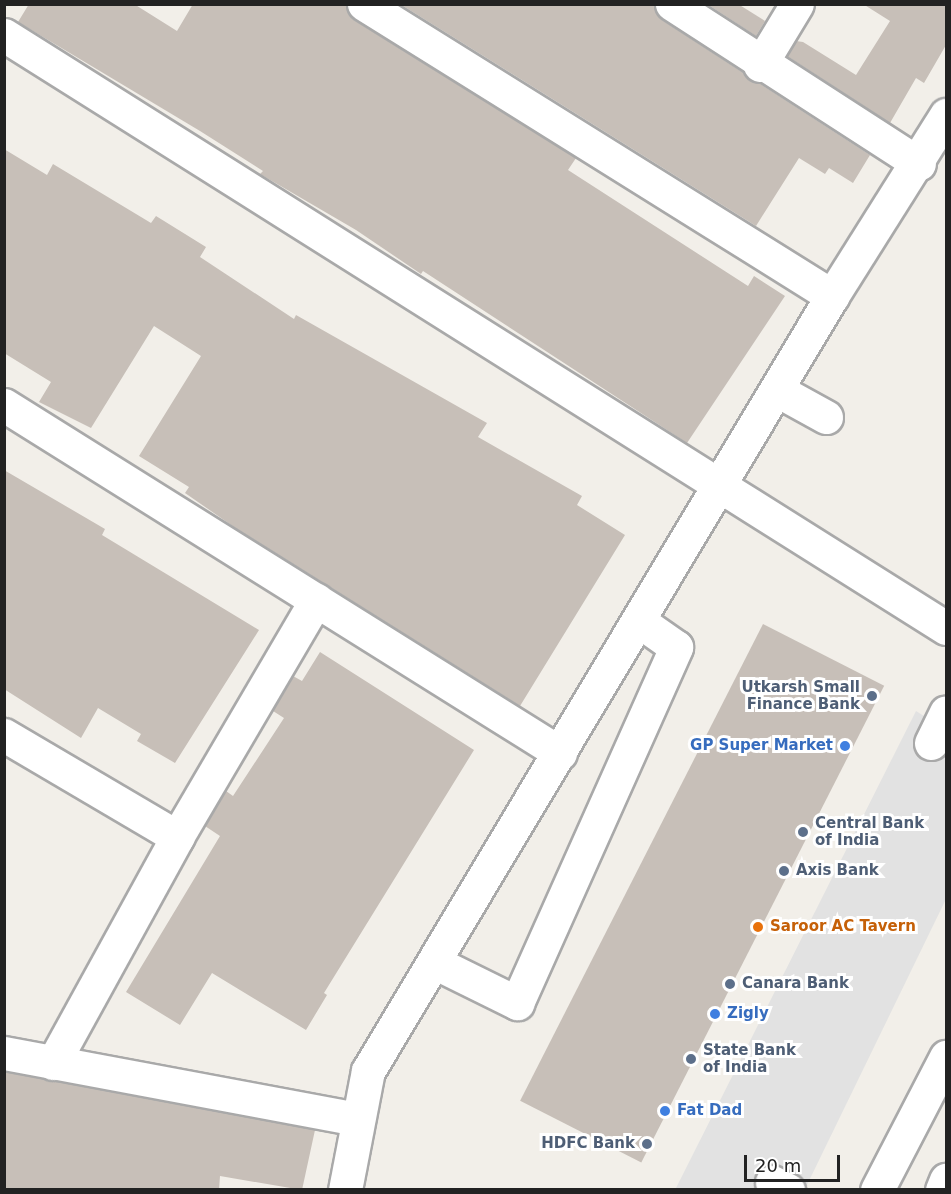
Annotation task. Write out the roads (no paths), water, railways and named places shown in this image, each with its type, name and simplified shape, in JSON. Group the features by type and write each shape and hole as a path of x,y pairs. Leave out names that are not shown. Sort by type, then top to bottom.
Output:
{"street":[{"path":"364,4 832,296"},
{"path":"672,4 760,65 919,164"},
{"path":"760,65 797,4"},
{"path":"4,35 946,628"},
{"path":"345,1190 368,1071 721,486 832,296 919,164 946,116"},
{"path":"777,390 826,417"},
{"path":"4,405 560,753"},
{"path":"53,1063 177,837 316,600"},
{"path":"434,962 517,1003 676,647 639,621"},
{"path":"931,743 946,712"},
{"path":"4,735 177,837"},
{"path":"4,1053 357,1119"},
{"path":"877,1190 946,1057"},
{"path":"942,1190 946,1180"}],"place":[{"name":"Utkarsh Small Finance Bank","path":"872,696"},
{"name":"GP Super Market","path":"845,746"},
{"name":"Central Bank of India","path":"803,832"},
{"name":"Axis Bank","path":"784,871"},
{"name":"Saroor AC Tavern","path":"758,927"},
{"name":"Canara Bank","path":"730,984"},
{"name":"Zigly","path":"715,1014"},
{"name":"State Bank of India","path":"691,1059"},
{"name":"Fat Dad","path":"665,1111"},
{"name":"HDFC Bank","path":"647,1144"}]}
